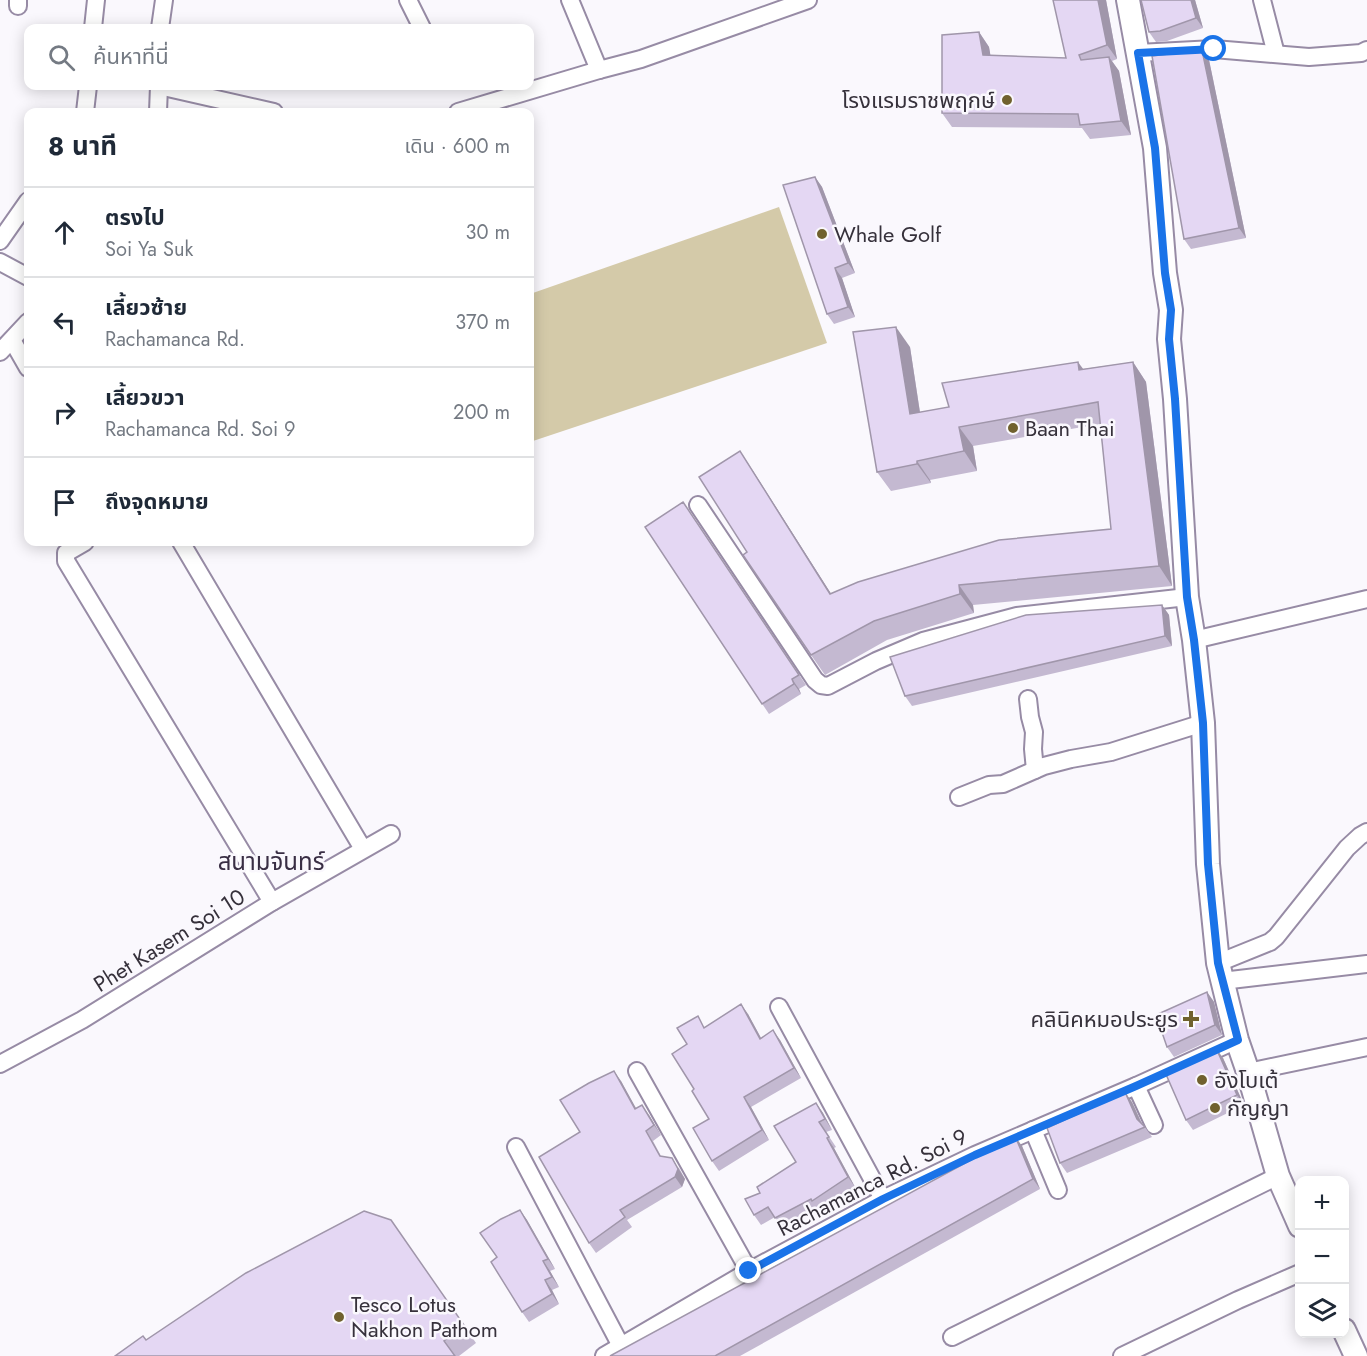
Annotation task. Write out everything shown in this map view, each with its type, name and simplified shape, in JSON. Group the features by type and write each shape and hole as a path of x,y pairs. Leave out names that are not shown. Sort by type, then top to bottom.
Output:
{"street":[{"path":"93,24 96,0"},
{"path":"161,24 164,0"},
{"path":"408,0 420,24"},
{"path":"570,0 599,70"},
{"path":"534,89 641,59 808,0"},
{"path":"1128,0 1155,148 1165,273 1171,310 1169,339 1175,399 1187,597 1203,723 1208,864 1220,972 1278,1176 1295,1216"},
{"path":"1262,0 1276,54"},
{"path":"1138,53 1214,49 1309,57 1367,50"},
{"path":"85,108 88,90"},
{"path":"158,108 159,90"},
{"path":"177,90 256,108"},
{"path":"471,108 532,90"},
{"path":"0,241 24,207"},
{"path":"0,262 24,275"},
{"path":"0,352 24,326"},
{"path":"12,340 24,361"},
{"path":"698,505 815,680 821,685 828,686 923,640 1017,616 1187,597"},
{"path":"78,546 66,553 66,561 272,903"},
{"path":"183,546 363,849"},
{"path":"1194,640 1367,599"},
{"path":"1028,699 1034,732 1035,770"},
{"path":"959,797 989,785 1003,784 1035,770 1071,759 1112,752 1203,723"},
{"path":"1220,972 1270,942 1290,921 1347,848 1367,832"},
{"name":"Phet Kasem Soi 10","path":"0,1064 82,1020 272,903 391,834"},
{"path":"1220,972 1367,964"},
{"path":"779,1007 883,1199"},
{"name":"Rachamanca Rd. Soi 9","path":"604,1356 749,1271 883,1199 975,1155 1238,1040"},
{"path":"1248,1072 1367,1047"},
{"path":"638,1071 749,1271"},
{"path":"1136,1086 1154,1125"},
{"path":"1033,1130 1058,1190"},
{"path":"516,1147 621,1346"},
{"path":"952,1337 1278,1176"},
{"path":"1122,1356 1238,1299 1295,1275"},
{"path":"1348,1338 1356,1356"}],"shaded area":[{"path":"779,207 827,343 534,441 534,293"}],"building":[{"path":"1053,0 1098,0 1107,45 1079,55 1081,60 1109,57 1121,121 1080,125 1078,114 942,113 942,35 979,32 983,55 1066,58"},
{"path":"1141,0 1191,0 1196,18 1160,31 1149,32"},
{"path":"1202,50 1239,228 1184,239 1152,56"},
{"name":"Whale Golf","path":"815,177 848,263 835,268 848,307 827,314 783,185"},
{"path":"896,327 910,414 949,407 942,383 1078,362 1079,370 1133,362 1159,566 959,585 960,594 874,621 811,655 743,555 747,552 699,477 740,451 830,594 858,582 999,540 1111,529 1098,402 959,427 964,451 877,472 853,332"},
{"path":"683,502 799,675 792,679 794,684 762,704 645,527"},
{"path":"1162,605 1165,636 905,696 890,657 1026,615"},
{"path":"1207,992 1215,1025 1167,1047 1156,1015"},
{"path":"741,1004 760,1039 773,1030 794,1068 744,1097 762,1130 712,1161 693,1128 709,1119 692,1091 694,1089 672,1054 687,1044 677,1028 698,1016 704,1028"},
{"path":"1216,1048 1237,1095 1186,1120 1165,1072"},
{"path":"614,1071 635,1109 642,1105 654,1125 646,1131 660,1156 672,1158 678,1169 675,1177 620,1210 625,1217 589,1243 539,1157 580,1132 560,1100"},
{"path":"1125,1092 1137,1119 1145,1127 1060,1163 1047,1128"},
{"path":"816,1103 825,1119 819,1122 829,1137 827,1138 848,1177 812,1201 811,1199 775,1218 768,1207 754,1215 745,1199 760,1193 757,1187 796,1162 774,1126"},
{"path":"1015,1136 1033,1179 715,1356 610,1356"},
{"path":"520,1210 548,1259 543,1261 552,1277 545,1280 552,1294 522,1312 491,1262 497,1257 480,1233"},
{"name":"Tesco Lotus Nakhon Pathom","path":"364,1211 391,1220 464,1325 444,1341 455,1356 115,1356 143,1336 146,1340 246,1273"}],"place":[{"name":"โรงแรมราชพฤกษ์","path":"1007,100"},
{"name":"Whale Golf","path":"822,234"},
{"name":"Baan Thai","path":"1013,428"},
{"name":"คลินิคหมอประยูร","path":"1191,1019"},
{"name":"อังโบเต้","path":"1202,1080"},
{"name":"กัญญา","path":"1215,1108"},
{"name":"Tesco Lotus Nakhon Pathom","path":"339,1317"}],"district":[{"name":"สนามจันทร์","path":"271,862"}],"route":[{"path":"749,1271 883,1199 975,1155 1238,1040 1218,963 1208,864 1203,723 1187,597 1175,399 1169,339 1171,310 1165,273 1155,148 1138,53 1214,49"}]}
